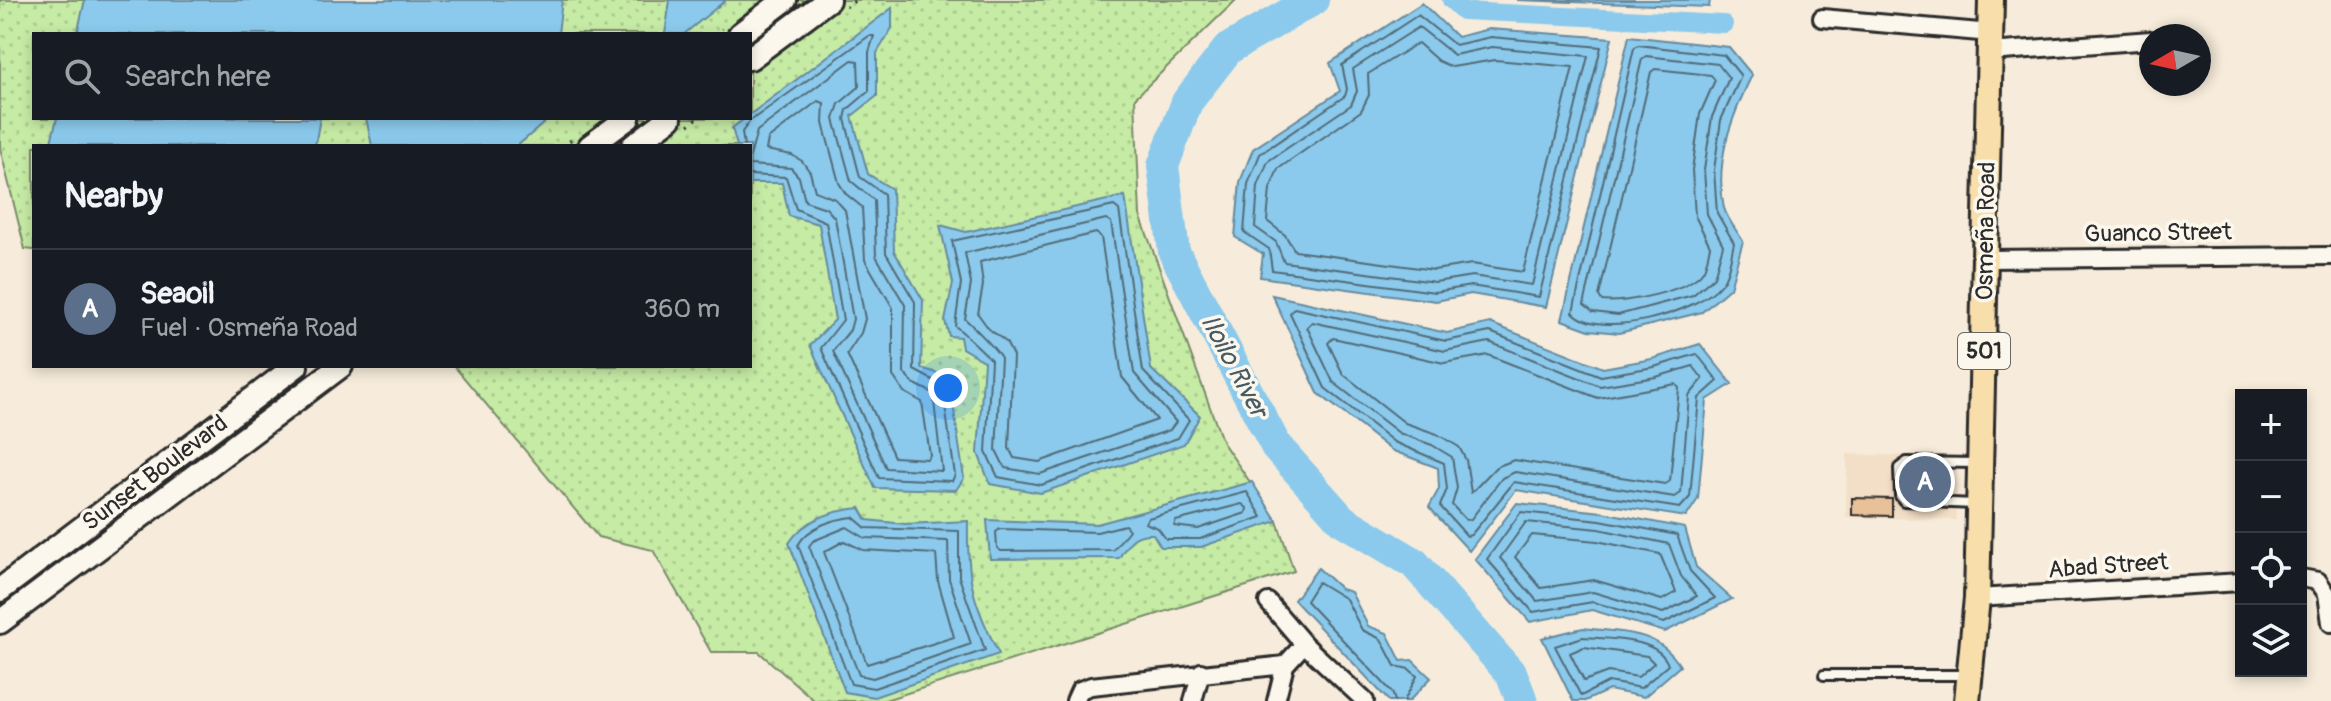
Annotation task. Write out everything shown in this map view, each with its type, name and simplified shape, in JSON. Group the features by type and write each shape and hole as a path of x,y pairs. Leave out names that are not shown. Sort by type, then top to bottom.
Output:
{"main road":[{"path":"743,32 785,0"},
{"path":"752,57 828,0"},
{"name":"Osmeña Road","path":"1967,701 1977,598 1991,0"},
{"path":"593,144 625,120"},
{"path":"636,144 667,120"},
{"name":"Sunset Boulevard","path":"0,590 293,368"},
{"name":"Sunset Boulevard","path":"0,622 338,368"}],"street":[{"path":"1822,18 1990,43 2139,40"},
{"name":"Guanco Street","path":"1986,259 2331,256"},
{"path":"2307,579 2318,581 2327,594 2331,623"},
{"name":"Abad Street","path":"1977,598 2235,582"},
{"path":"1268,602 1304,644 1358,698"},
{"path":"1276,701 1285,665 1304,644"},
{"path":"1075,701 1080,690 1091,686 1285,665"},
{"path":"1193,701 1201,672"}],"lane":[{"path":"1980,504 1910,503 1900,496 1899,468 1907,462 1981,464"},
{"path":"1824,675 1970,675"}],"shaded area":[{"path":"1847,454 1957,457 1956,520 1846,517"}],"green space":[{"path":"0,0 1236,0 1135,98 1140,215 1223,443 1277,521 1294,571 882,701 815,701 759,652 711,652 653,550 598,537 456,368 752,368 752,144 32,144 32,250 25,249 0,148"}],"water":[{"path":"85,0 562,0 558,32 77,32"},
{"path":"670,0 726,0 686,32 665,32"},
{"path":"1517,0 1710,0 1709,7"},
{"path":"1422,3 1457,37 1489,29 1612,38 1546,307 1471,294 1436,301 1260,277 1263,254 1235,237 1240,182 1253,149 1340,91 1330,63"},
{"path":"892,8 892,28 877,53 877,96 852,116 868,174 892,189 894,251 923,300 921,368 949,377 964,478 956,490 875,488 810,345 835,320 819,224 789,216 782,183 752,183 752,144 736,144 732,128 743,120 752,120 752,113"},
{"path":"1629,36 1729,47 1752,75 1732,123 1721,173 1724,208 1743,241 1730,288 1702,312 1619,333 1589,330 1562,320"},
{"path":"56,120 320,120 315,144 50,144"},
{"path":"366,120 548,120 519,144 372,144"},
{"path":"1125,196 1151,369 1200,416 1184,444 1041,493 990,484 978,453 984,361 962,348 960,337 949,336 945,321 953,283 940,225 966,232"},
{"path":"1272,295 1447,333 1490,323 1603,368 1652,359 1700,344 1732,384 1707,400 1698,499 1686,517 1516,490 1469,551 1429,507 1439,489 1438,468 1391,450 1318,393"},
{"path":"1252,482 1277,521 1201,547 1161,547 1153,534 1146,534 1133,540 1119,558 990,559 987,520 1097,524"},
{"path":"1517,503 1602,512 1685,528 1696,567 1732,599 1665,632 1592,610 1530,622 1475,559"},
{"path":"860,508 867,520 905,524 968,521 973,590 999,654 874,697 845,692 789,543 811,522 839,511"},
{"path":"1318,568 1341,589 1351,592 1368,626 1387,633 1401,661 1412,660 1431,678 1409,701 1389,701 1294,600"},
{"path":"1583,628 1625,632 1650,639 1671,654 1680,666 1644,697 1609,690 1585,701 1573,701 1542,638"}],"building":[{"path":"1908,470 1944,471 1944,494 1907,493"},
{"path":"1852,498 1892,499 1892,516 1852,515"}],"waterway":[{"name":"Iloilo River","path":"1313,0 1228,49 1187,102 1163,166 1174,252 1276,446 1342,520 1414,563 1512,675 1522,701"},
{"path":"1451,0 1463,11 1724,24"}],"place":[{"name":"Seaoil","path":"1925,482"}]}
